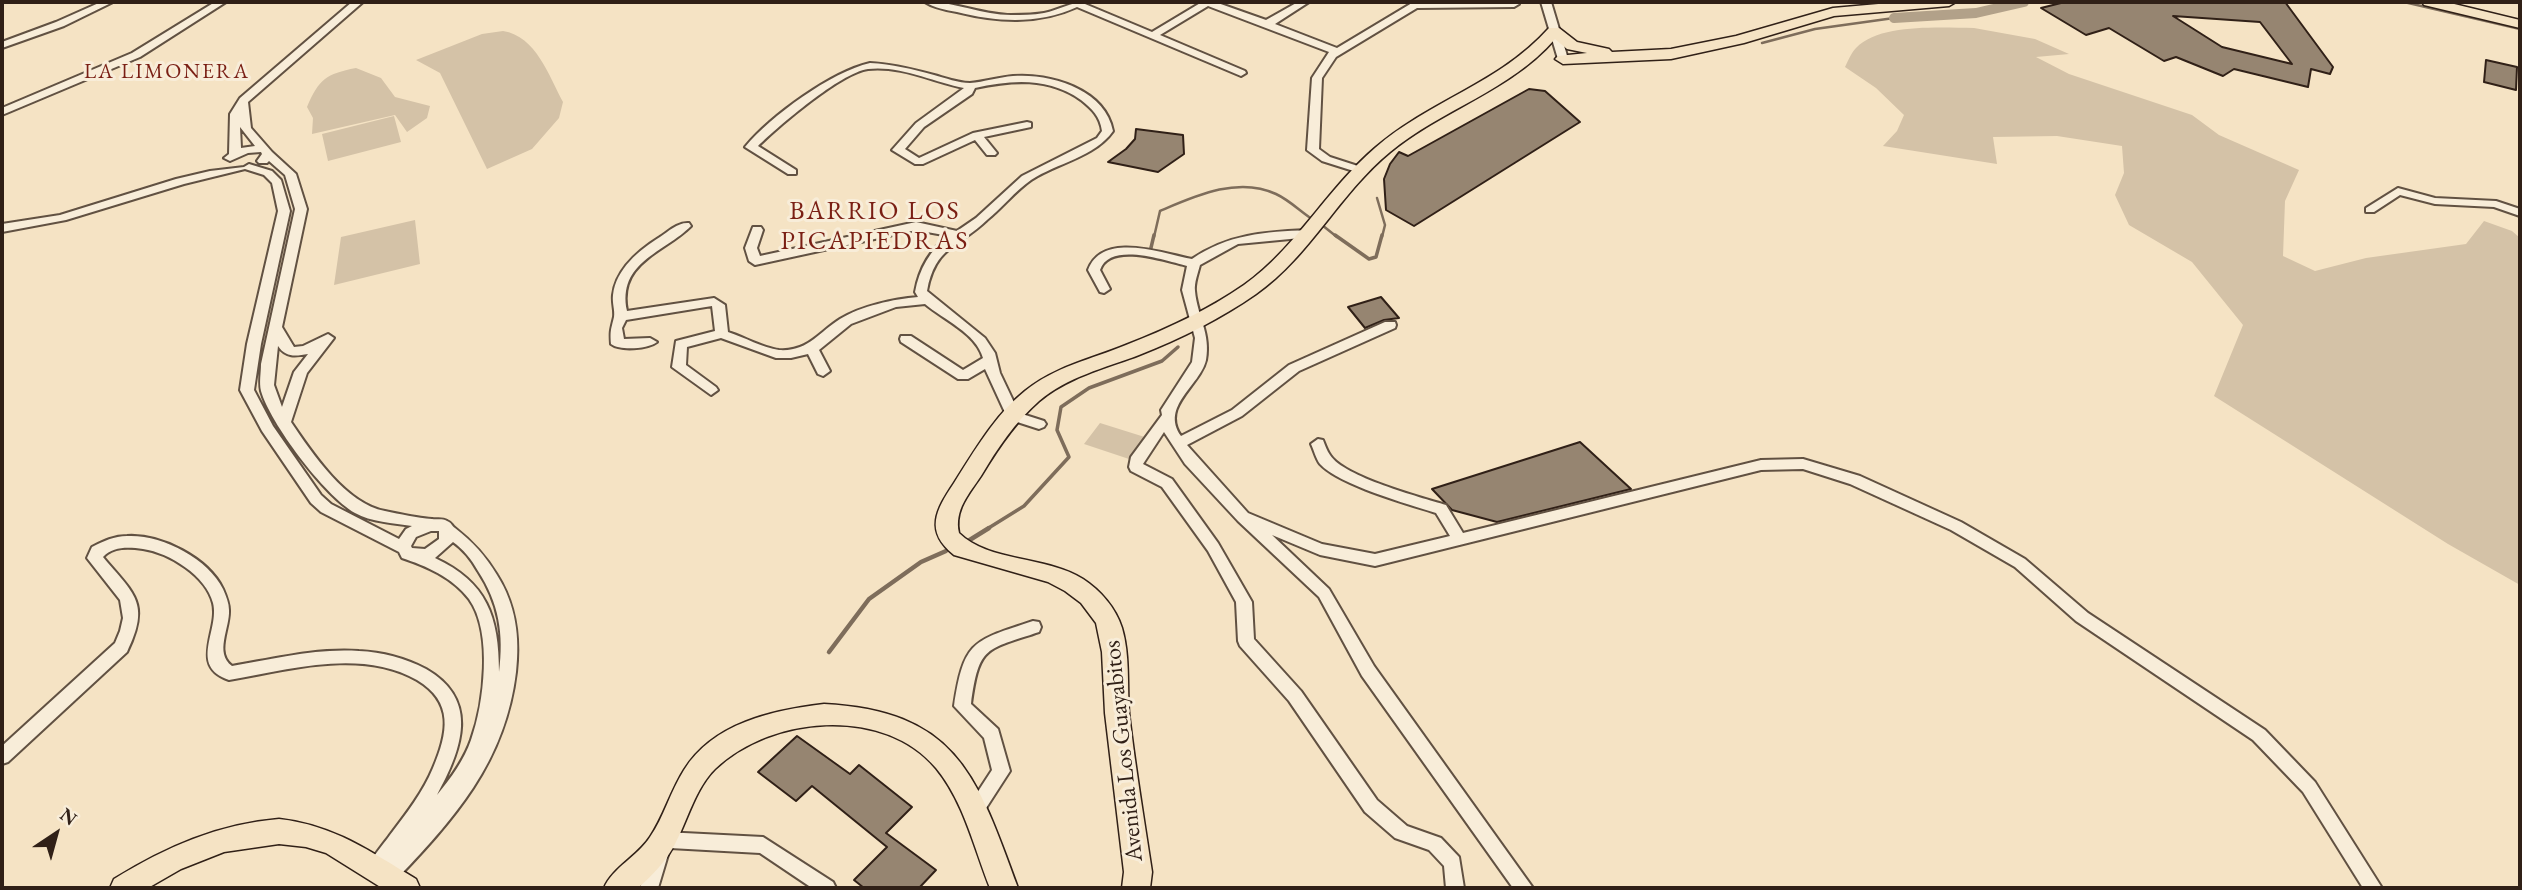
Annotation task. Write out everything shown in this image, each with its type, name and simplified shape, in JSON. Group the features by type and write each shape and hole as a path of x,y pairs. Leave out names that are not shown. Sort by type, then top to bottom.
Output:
{"main road":[{"path":"1518,69 1604,52 1692,42 1858,2"},
{"path":"1911,2 1922,2"},
{"path":"1563,59 1628,58 1696,50 1837,7 1949,2"},
{"path":"2429,2 2520,21"},
{"path":"2449,2 2520,21"},
{"path":"1360,170 1404,134 1518,69 1554,31 1563,41 1577,48 1604,52"},
{"name":"Avenida Los Guayabitos","path":"1136,888 1138,872 1121,750 1111,631 1102,612 1076,585 1034,568 973,555 950,540 946,518 950,506 1013,416 1032,396 1057,380 1195,322 1267,276 1307,234 1360,170"},
{"path":"618,888 664,840 702,764 720,747 754,729 802,718 860,718 906,731 943,758 961,783 1004,888"},
{"path":"124,888 194,850 242,835 275,832 304,834 332,843 389,878"}],"street":[{"path":"2,45 60,24 108,2"},
{"path":"2,113 136,55 221,2"},
{"path":"358,2 244,100 235,114 233,156 228,164 268,173 277,182 284,211 254,344 247,390 270,432 316,499 326,508 403,548 409,556 433,563 467,586 485,613 491,666 487,711 474,754 447,798 389,878"},
{"path":"930,2 950,8 1019,19 1049,15 1079,3 1241,73"},
{"path":"950,8 961,2"},
{"path":"1154,35 1207,2 1338,52"},
{"path":"1267,24 1304,2"},
{"path":"1546,2 1563,59"},
{"path":"1360,170 1316,154 1311,145 1317,78 1327,61 1414,3 1514,4"},
{"path":"792,172 751,147 803,104 856,68 870,66 898,70 970,86 1017,77 1055,81 1079,93 1100,110 1107,120 1108,131 1101,140 1026,178 980,221 943,246 924,275 921,292 987,350 993,373 1010,402 1013,416 1039,424"},
{"path":"970,86 968,92 920,125 898,150 919,162 977,135 1027,125"},
{"path":"244,100 246,128 265,151 290,174 301,209 268,364 267,390 285,423 322,475 349,502 374,514 442,525 469,546 504,601 509,637 505,705 495,735 462,793 389,878"},
{"path":"977,135 991,153"},
{"path":"2,228 54,220 179,180 233,156 265,151"},
{"path":"179,180 245,168 264,160 265,151"},
{"path":"2370,210 2398,191 2435,201 2496,204 2520,213"},
{"path":"650,342 618,344 616,328 621,315 620,289 624,275 648,249 685,226"},
{"path":"757,230 751,248 755,261 916,226 960,235"},
{"path":"1307,234 1242,238 1216,246 1194,263 1188,290 1201,338 1199,362 1168,410 1170,431 1243,517 1324,593 1368,671 1524,888"},
{"path":"1104,289 1094,270 1096,264 1105,255 1117,251 1127,250 1194,263"},
{"path":"712,390 688,376 679,367 678,352 681,344 722,334 776,354 812,348 846,321 894,303 928,300"},
{"path":"621,315 714,302 719,304 722,334"},
{"path":"1179,443 1237,413 1294,368 1390,325"},
{"path":"270,432 285,423 294,385 328,338 306,350 292,352 285,347 276,327"},
{"path":"906,339 963,376 990,360"},
{"path":"812,348 823,371"},
{"path":"1168,416 1136,461 1136,467 1167,483 1213,547 1244,603 1245,641 1295,696 1371,806 1401,832 1435,844 1453,863 1455,888"},
{"path":"1318,444 1325,460 1335,468 1368,485 1441,509 1460,540"},
{"path":"1243,517 1320,549 1376,560 1761,465 1803,464 1855,480 1956,526 2020,563 2082,617 2259,735 2309,788 2373,888"},
{"path":"403,548 411,533 429,525"},
{"path":"419,557 443,547 449,531"},
{"path":"2,757 121,647 132,627 132,611 119,584 95,558 97,551 110,543 123,540 145,542 164,549 199,570 217,592 221,617 214,653 221,669 229,673 318,660 376,658 397,661 415,669 446,691 454,712 453,732 445,759 418,810 389,878"},
{"path":"973,813 1001,771 992,734 962,706 968,663 976,650 995,640 1033,628"},
{"path":"649,888 664,840 763,845 827,888"}],"shaded area":[{"path":"1974,28 2035,39 2069,54 2036,57 2069,74 2192,115 2219,135 2299,170 2285,201 2283,256 2315,271 2366,258 2466,244 2484,221 2512,231 2520,238 2520,585 2448,544 2214,396 2243,325 2192,262 2129,225 2115,195 2124,173 2122,146 2057,136 1993,137 1997,164 1883,146 1897,131 1904,115 1876,88 1845,67 1854,50 1867,40 1895,31"},
{"path":"503,31 514,34 533,49 547,69 563,102 559,118 532,149 487,169 440,73 416,60 482,34"},
{"path":"356,68 381,78 395,97 430,106 427,118 407,132 395,115 312,134 313,118 307,107 315,90 330,76"},
{"path":"394,116 401,142 328,161 322,134"},
{"path":"415,220 420,264 334,285 341,237"},
{"path":"1100,423 1151,439 1135,461 1084,444"}],"building":[{"path":"2065,2 2285,2 2333,67 2330,74 2311,69 2308,87 2234,69 2223,76 2176,57 2164,61 2109,28 2086,35 2041,8","holes":["2173,16 2260,22 2292,64 2222,47"]},
{"path":"2486,60 2517,67 2516,90 2484,82"},
{"path":"1529,89 1545,91 1580,122 1414,226 1386,210 1384,179 1399,152 1408,156"},
{"path":"1136,129 1183,135 1184,154 1158,172 1108,162 1135,139"},
{"path":"1381,297 1399,318 1384,320 1365,328 1348,307"},
{"path":"1580,442 1631,489 1497,522 1452,510 1432,489"},
{"path":"797,736 850,774 859,765 912,807 886,833 936,870 919,888 864,888 854,880 887,847 812,786 796,801 758,772"}],"waterway":[{"path":"1894,18 1976,13 2024,2"},
{"path":"2404,2 2520,29"},
{"path":"1762,43 1815,29 1894,18"},
{"path":"1154,237 1160,211 1202,194 1232,188 1262,189 1276,194 1312,219"},
{"path":"1377,198 1385,225 1382,237"},
{"path":"1322,225 1337,237"},
{"path":"1150,252 1154,235"},
{"path":"1335,235 1369,259 1376,257 1382,235"},
{"path":"987,529 1024,506 1069,457 1057,430 1061,407 1089,388 1162,361 1178,347"},
{"path":"968,541 989,528"},
{"path":"829,652 869,599 921,562 946,551"}],"district":[{"name":"LA LIMONERA","path":"167,72"},
{"name":"BARRIO LOS PICAPIEDRAS","path":"875,227"}]}
